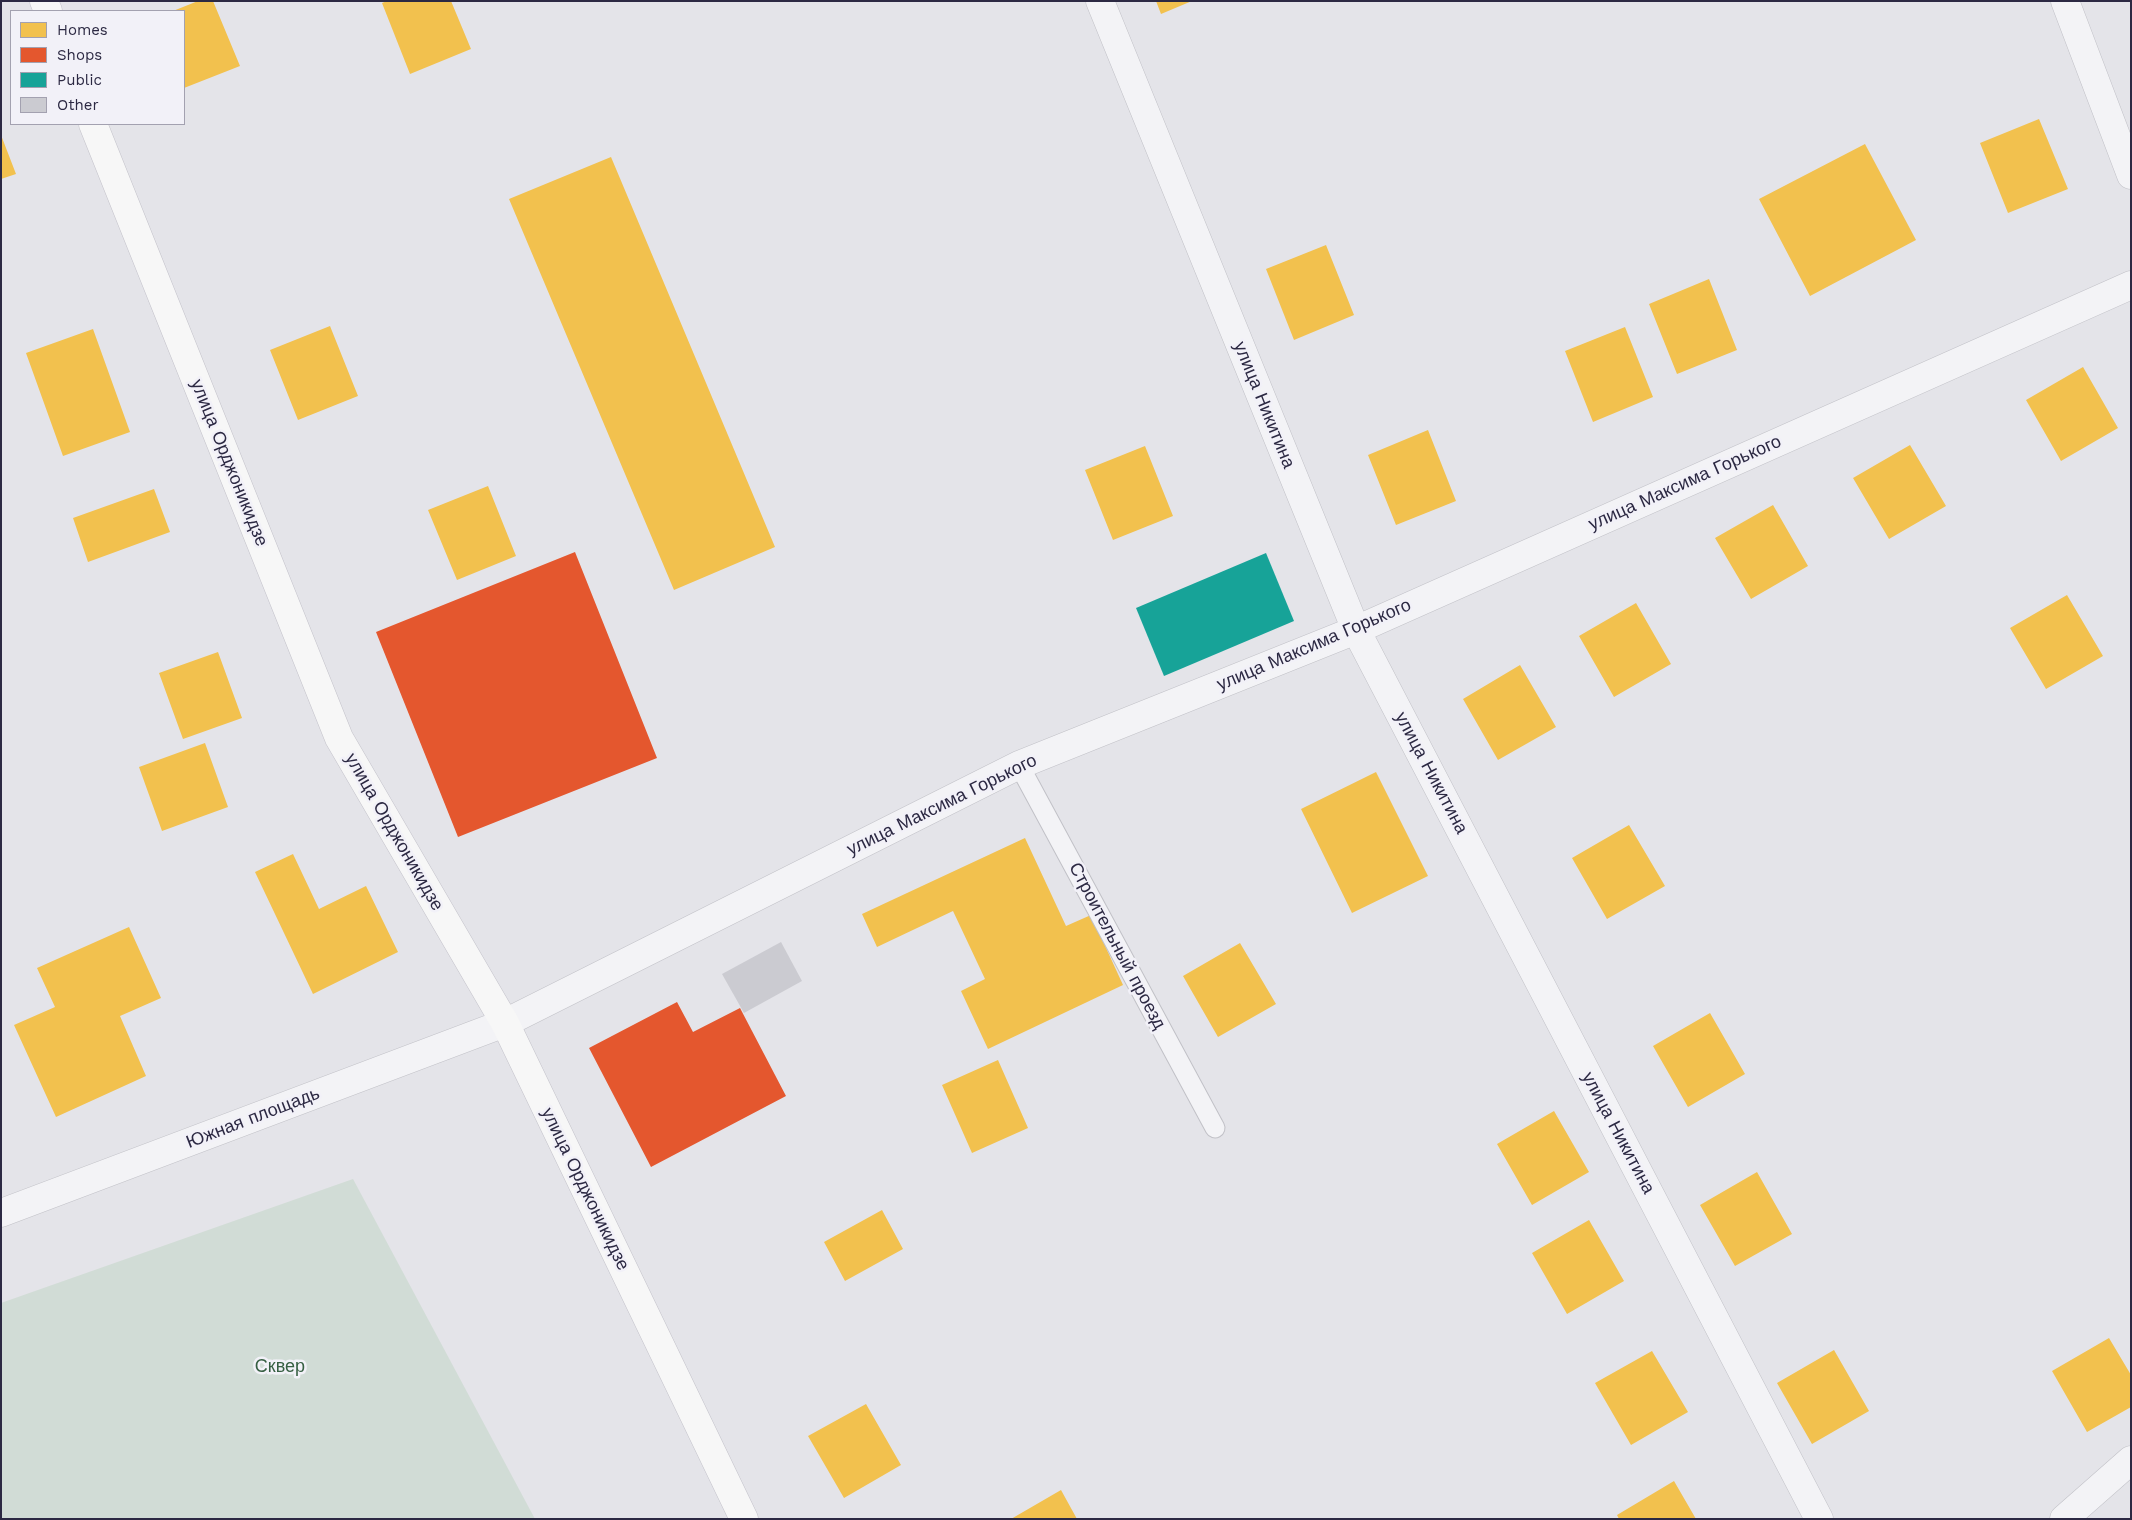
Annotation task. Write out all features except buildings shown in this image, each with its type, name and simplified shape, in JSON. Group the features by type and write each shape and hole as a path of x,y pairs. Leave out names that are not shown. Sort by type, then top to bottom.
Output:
{"main road":[{"name":"улица Орджоникидзе","path":"93,125 339,738 505,1023 744,1519"}],"street":[{"name":"улица Никитина","path":"1100,1 1356,630 1819,1519"},
{"path":"2065,1 2131,175"},
{"name":"улица Максима Горького","path":"505,1023 1019,765 1356,630 2131,285"},
{"name":"Южная площадь","path":"1,1213 505,1023"},
{"path":"2064,1519 2131,1460"}],"lane":[{"name":"Строительный проезд","path":"1019,765 1215,1128"}],"green space":[{"name":"Сквер","path":"353,1179 535,1519 1,1519 1,1303"}]}
